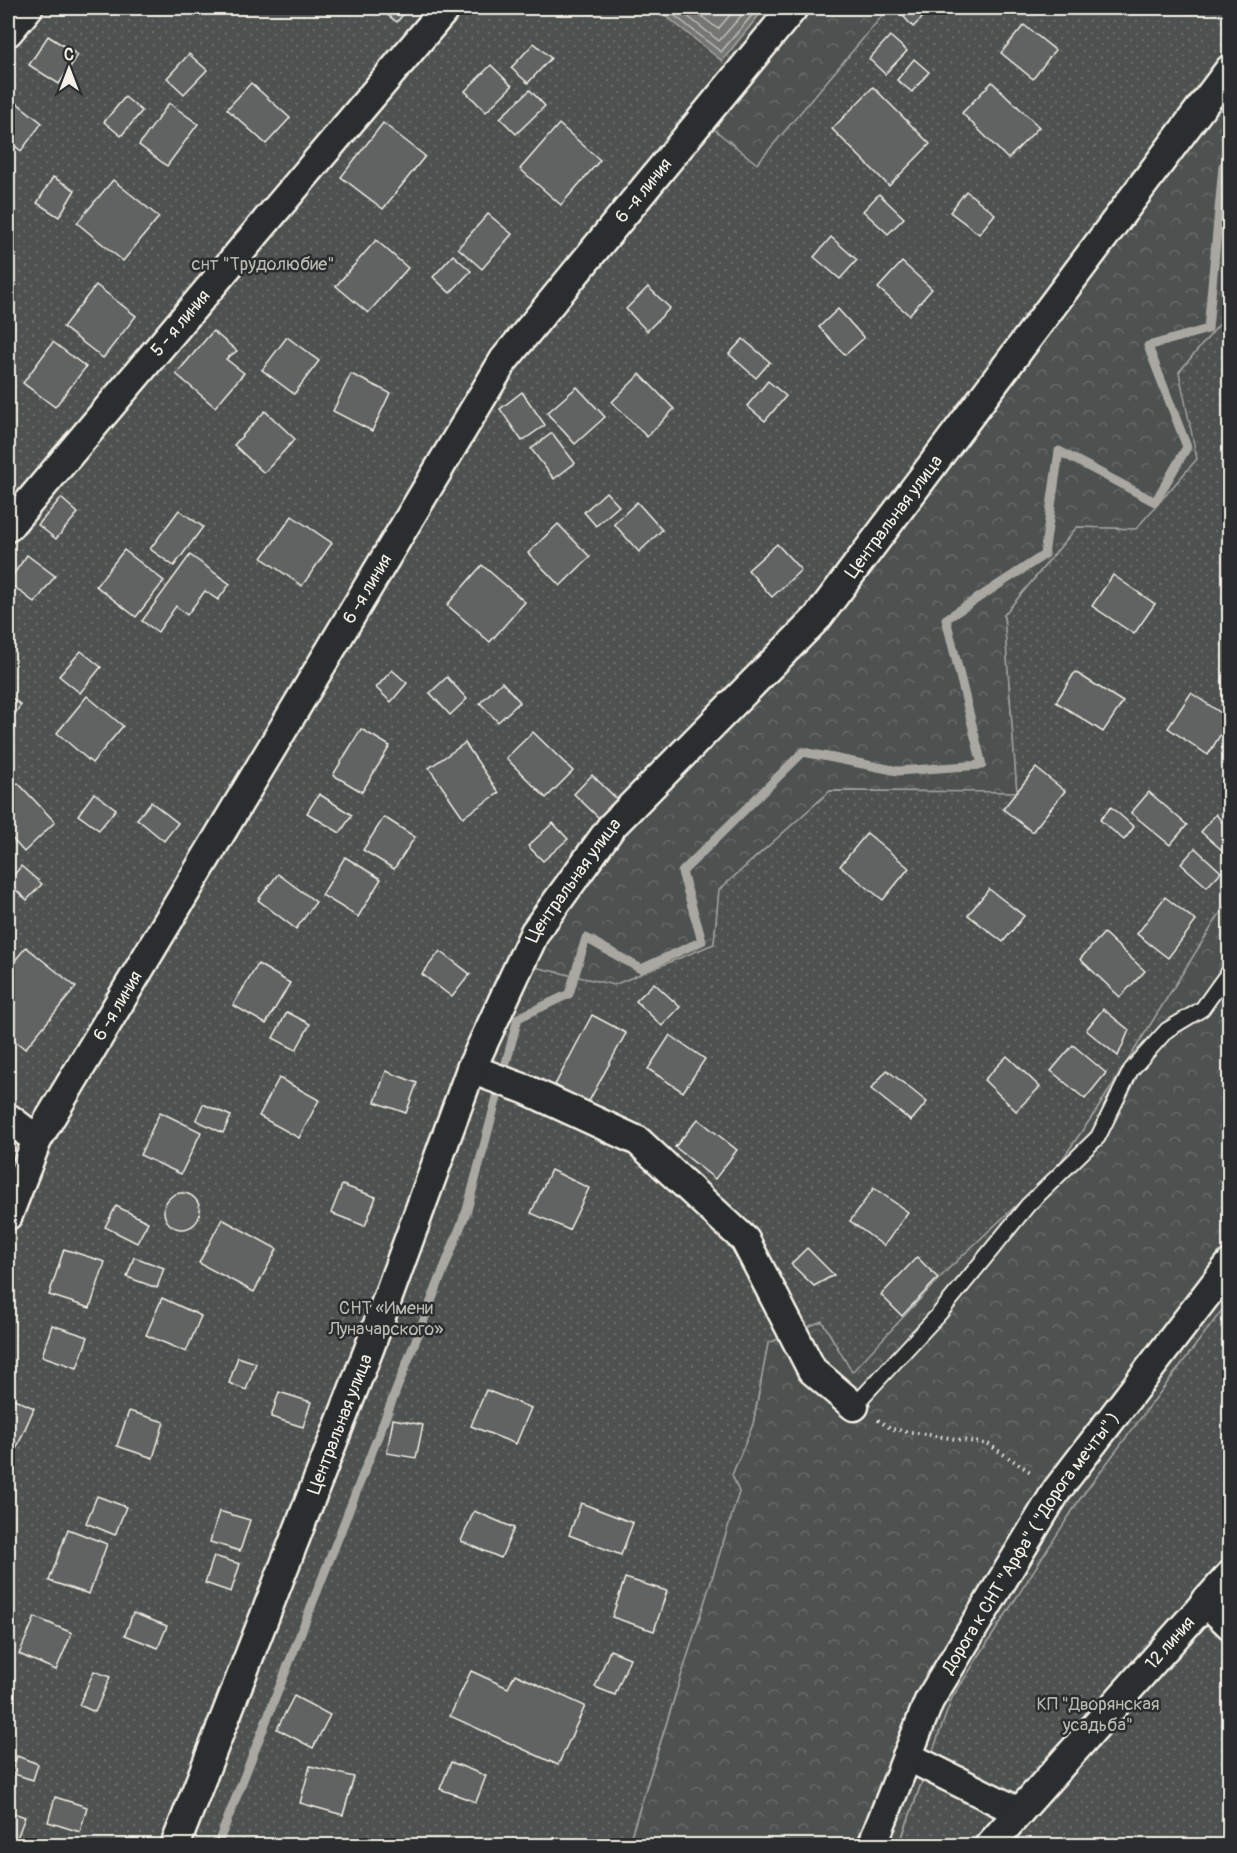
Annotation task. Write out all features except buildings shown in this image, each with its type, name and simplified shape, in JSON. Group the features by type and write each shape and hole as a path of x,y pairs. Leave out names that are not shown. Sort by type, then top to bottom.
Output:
{"street":[{"path":"8,32 28,8"},
{"name":"5 - я линия","path":"8,527 446,8"},
{"name":"6 -я линия","path":"8,1215 36,1140 504,360 793,8"},
{"name":"Центральная улица","path":"175,1845 369,1349 471,1069 535,932 612,826 818,616 1230,69"},
{"path":"471,1069 525,1089 638,1141 745,1240 812,1370 854,1406"},
{"path":"8,1118 36,1140"},
{"name":"Дорога к СНТ \"Арфа\" ( \"Дорога мечты\" )","path":"872,1845 929,1701 1057,1490 1230,1264"},
{"name":"12 линия","path":"989,1845 1230,1575"},
{"path":"1205,1601 1230,1625"},
{"path":"907,1756 1019,1812"}],"lane":[{"path":"854,1406 939,1314 1028,1205 1098,1137 1131,1070 1167,1030 1202,1009 1230,970"}],"path":[{"path":"854,1406 892,1429 988,1444 1057,1490"}],"green space":[{"name":"СНТ «Имени Луначарского»","path":"8,8 793,8 701,119 757,164 889,8 1229,8 1229,69 818,617 612,826 521,964 614,985 714,944 719,890 830,791 1017,792 1004,615 1077,527 1136,529 1197,459 1179,372 1229,313 1229,899 1096,1111 1056,1168 948,1269 852,1372 822,1321 768,1343 753,1424 732,1475 739,1492 628,1845 8,1846"},
{"path":"793,8 889,8 757,164 701,119"},
{"path":"1229,69 1229,313 1179,372 1198,458 1136,529 1077,527 1004,615 1017,792 830,791 719,890 714,944 614,985 520,964"},
{"path":"1229,899 1229,1301 1080,1499 952,1698 899,1845 628,1846 739,1492 732,1475 753,1424 768,1343 822,1321 852,1371 948,1269 1056,1168 1096,1111"},
{"name":"КП \"Дворянская усадьба\"","path":"1229,1301 1229,1845 899,1846 952,1698 1080,1499"}],"water":[{"path":"656,8 761,8 764,9 722,61"}],"waterway":[{"path":"217,1846 467,1210 518,1018 569,994 586,938 641,969 702,941 682,872 803,752 898,771 982,765 946,619 1044,555 1059,451 1155,502 1187,447 1148,346 1208,329 1223,166 1230,163"}],"park label":[{"name":"снт \"Трудолюбие\"","path":"263,264"}]}
